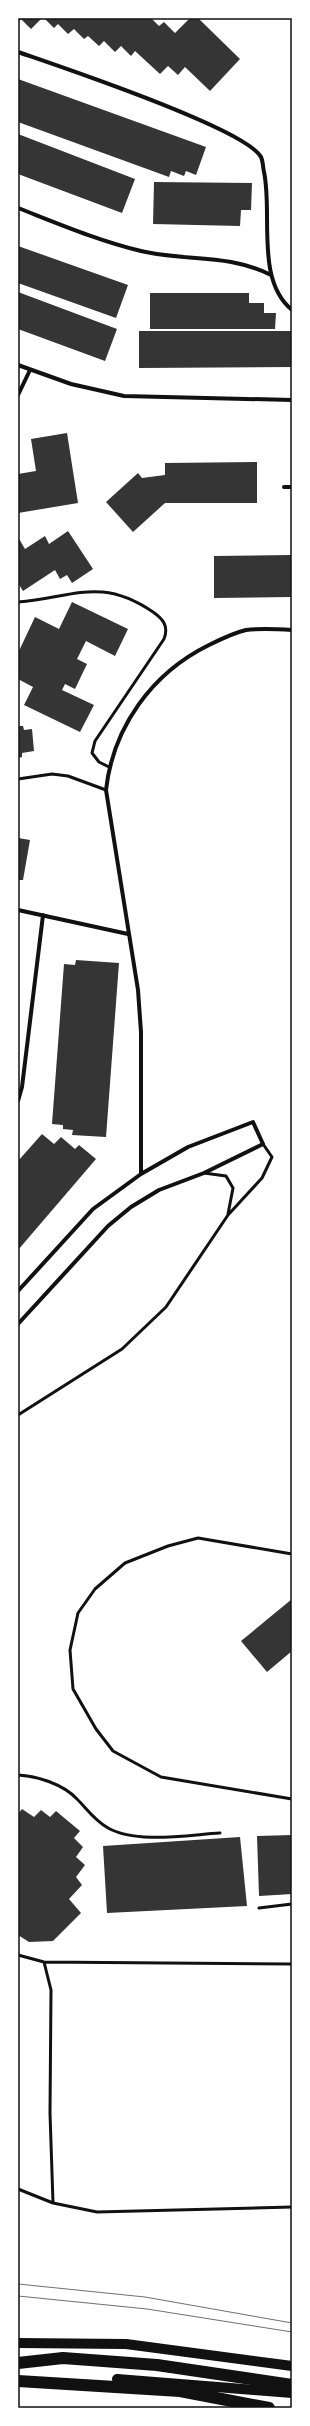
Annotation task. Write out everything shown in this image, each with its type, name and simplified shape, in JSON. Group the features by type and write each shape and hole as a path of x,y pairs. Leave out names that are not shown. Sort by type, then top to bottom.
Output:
{"highway":[{"path":"18,2362 63,2358 157,2364 292,2385"},
{"path":"18,2381 180,2392 269,2408"}],"main road":[{"path":"18,2343 126,2344 292,2366"},
{"path":"117,2379 292,2394"}],"street":[{"path":"18,52 181,111 245,144 261,157 268,188 267,230 272,275 282,302 292,310"},
{"path":"18,208 93,237 142,251 184,258 224,259 252,265 272,275"},
{"path":"18,365 71,384 124,396 292,400"},
{"path":"18,395 30,370"},
{"path":"284,487 292,487"},
{"path":"141,1174 141,1032 138,990 106,790 109,767 122,732 133,713 152,686 169,670 198,651 234,633 270,628 292,630"},
{"path":"18,910 128,934"},
{"path":"18,1101 22,1087 43,915"},
{"path":"18,1291 93,1210 141,1174 188,1147 253,1122 264,1144 204,1173 159,1190 131,1207 108,1226 18,1324"}],"lane":[{"path":"18,602 73,593 108,591 144,606 160,617 165,624 168,631 164,639 95,741 92,753 99,762 109,767"},
{"path":"18,779 52,774 68,776 106,790"},
{"path":"18,1415 122,1349 166,1307 228,1216 262,1178 272,1157 264,1144"},
{"path":"204,1173 226,1176 233,1188 228,1216"},
{"path":"292,1554 198,1538 168,1546 125,1563 94,1589 78,1613 70,1650 73,1689 96,1729 113,1751 161,1777 292,1799"},
{"path":"18,1775 32,1776 51,1783 75,1797 94,1818 109,1828 131,1835 162,1837 220,1833"},
{"path":"259,1908 292,1904"},
{"path":"18,1955 44,1962 292,1964"},
{"path":"44,1962 51,1990 50,2113 53,2203"},
{"path":"18,2189 53,2203 97,2212 292,2207"}],"building":[{"path":"18,18 42,18 31,29 21,19 18,22"},
{"path":"44,18 151,18 159,26 164,22 175,33 190,18 198,18 240,59 210,91 185,67 178,75 168,66 160,74 135,51 131,56 121,46 115,52 104,41 99,46 88,36 84,39 74,29 68,34 58,24 54,28"},
{"path":"18,79 206,147 196,175 186,171 184,176 171,171 169,177 18,122"},
{"path":"18,134 135,179 122,213 18,174"},
{"path":"154,182 252,183 251,210 241,210 240,226 153,224"},
{"path":"18,246 128,285 116,318 18,283"},
{"path":"18,292 117,329 105,361 18,329"},
{"path":"150,293 249,293 249,303 264,303 264,313 276,313 275,329 150,329"},
{"path":"139,331 292,331 292,367 139,368"},
{"path":"67,433 78,503 18,513 18,474 36,471 31,439"},
{"path":"257,462 257,503 165,503 133,532 106,502 138,473 142,478 165,475 165,463"},
{"path":"68,531 93,569 72,583 67,575 60,579 55,570 23,591 18,583 18,537 25,549 45,536 49,544"},
{"path":"292,555 292,597 214,598 214,556"},
{"path":"72,602 128,629 115,656 86,641 77,659 87,664 75,689 65,684 62,690 94,705 80,732 24,705 33,687 18,679 18,653 35,617 59,629"},
{"path":"18,726 23,726 24,730 32,729 34,751 22,753 22,757 18,758"},
{"path":"18,838 30,840 23,880 18,880"},
{"path":"76,960 119,963 106,1137 72,1135 73,1130 63,1129 63,1125 52,1124 64,964 75,965"},
{"path":"42,1134 54,1144 61,1137 75,1149 79,1145 96,1159 18,1250 18,1161"},
{"path":"292,1599 292,1651 267,1672 241,1641"},
{"path":"22,1809 34,1817 41,1810 50,1817 56,1811 80,1831 74,1838 83,1847 76,1857 85,1865 76,1877 82,1885 69,1899 81,1913 53,1941 29,1942 18,1935 18,1814"},
{"path":"292,1835 292,1894 259,1896 257,1836"},
{"path":"240,1837 247,1906 107,1913 103,1846"}],"tram line":[{"path":"18,2284 145,2297 292,2323"},
{"path":"18,2296 147,2309 292,2332"}]}
